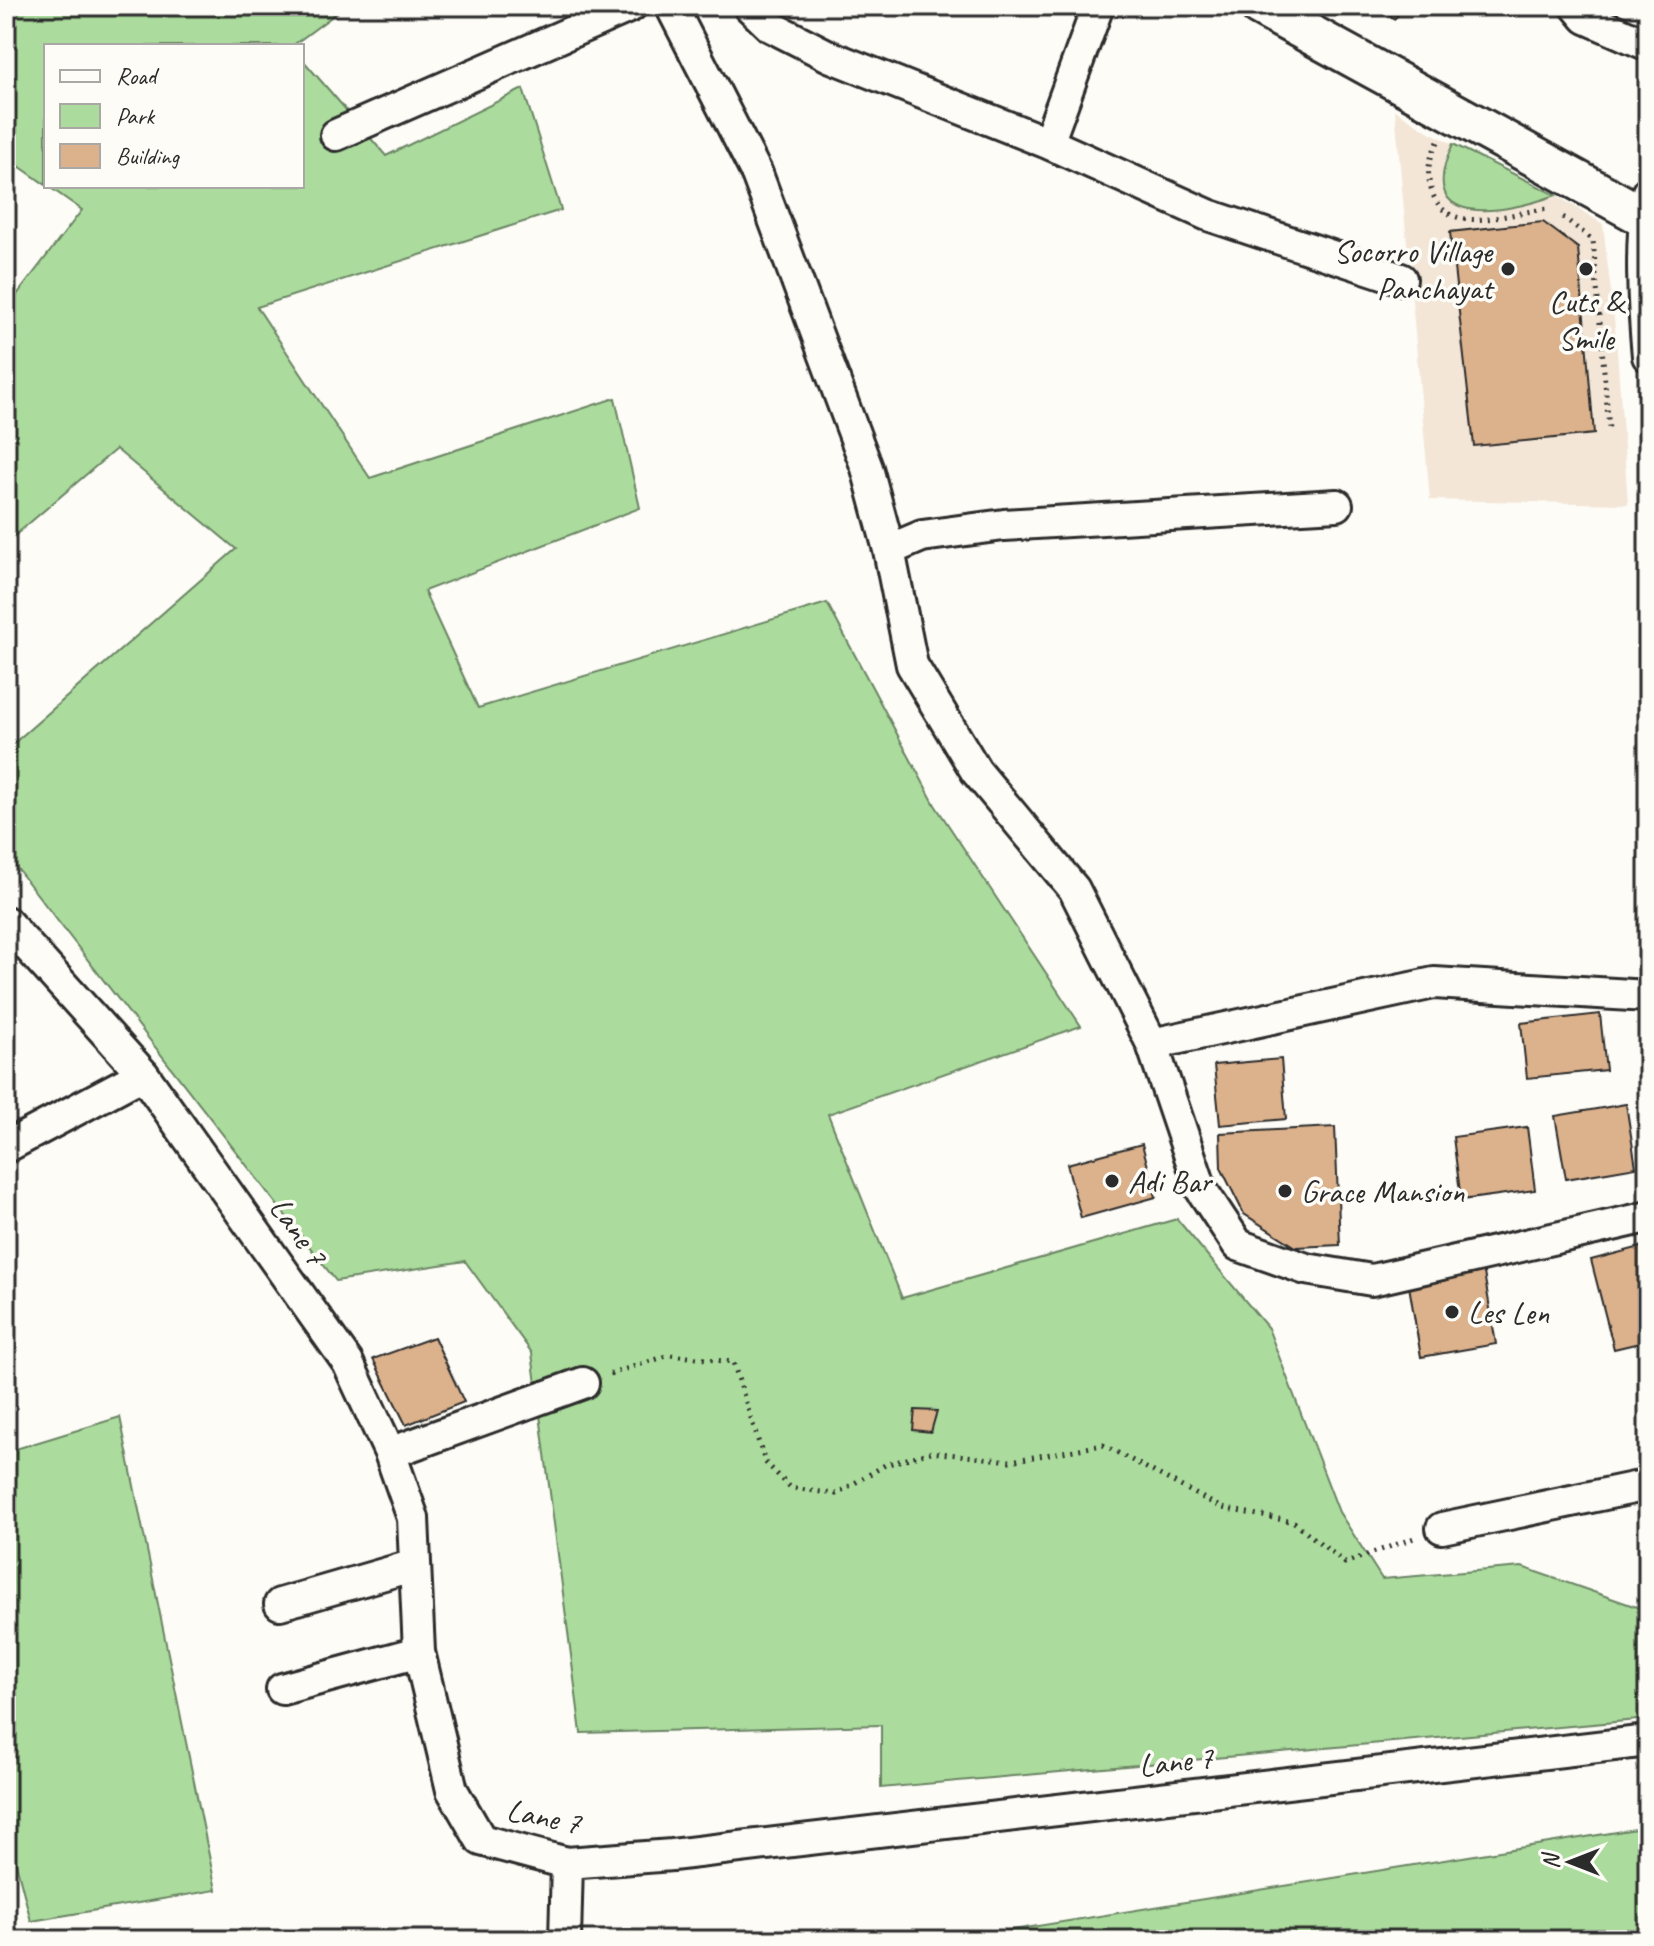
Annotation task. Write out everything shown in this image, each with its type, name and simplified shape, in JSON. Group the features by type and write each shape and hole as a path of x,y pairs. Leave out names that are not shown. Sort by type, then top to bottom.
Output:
{"street":[{"path":"336,135 631,6"},
{"path":"671,6 757,174 867,468 889,550 912,665 976,771 1074,889 1152,1044 1201,1189 1238,1245 1306,1269 1372,1280 1648,1217"},
{"path":"749,6 770,26 829,56 1048,143 1208,215 1401,279"},
{"path":"1048,143 1098,6"},
{"path":"1259,6 1452,113 1647,210 1645,316 1648,356"},
{"path":"1576,6 1586,18 1648,45"},
{"path":"889,550 922,536 1004,525 1337,505"},
{"name":"Lane 7","path":"6,922 143,1074 348,1363 390,1453 413,1518 419,1652 452,1790 481,1840 567,1863 672,1855 1648,1741"},
{"path":"1152,1044 1434,983 1648,996"},
{"path":"6,1147 143,1074"},
{"path":"390,1453 583,1383"},
{"path":"1442,1528 1648,1485"},
{"path":"280,1604 415,1565"},
{"path":"282,1689 419,1652"},
{"path":"565,1940 567,1863"}],"path":[{"path":"1452,113 1429,159 1428,179 1434,197 1448,213 1464,221 1550,208 1593,240 1609,430"},
{"path":"583,1383 670,1355 733,1362 765,1462 791,1488 836,1494 885,1465 931,1452 1010,1461 1103,1445 1222,1508 1294,1522 1345,1563 1442,1528"}],"shaded area":[{"name":"Socorro Village Panchayat","path":"1395,110 1431,133 1556,195 1603,224 1616,336 1628,504 1430,500"}],"green space":[{"path":"6,6 346,6 295,44 44,44 44,184 6,157"},
{"path":"304,61 386,156 523,89 561,210 257,307 370,478 615,398 640,508 424,591 478,708 827,603 935,805 1081,1026 828,1114 902,1298 1177,1219 1268,1328 1339,1512 1382,1579 1522,1567 1648,1611 1648,1719 881,1788 881,1725 581,1733 532,1353 465,1261 336,1281 6,854 6,750 236,549 116,449 6,543 6,309 82,210 51,188 304,188"},
{"path":"1453,144 1556,195 1491,210 1454,204 1444,192 1443,172"},
{"path":"120,1417 216,1890 31,1921 6,1825 6,1452"},
{"path":"1648,1827 1648,1940 951,1940"}],"building":[{"path":"1381,6 1407,6 1394,19"},
{"path":"1543,222 1578,248 1594,434 1474,446 1450,232"},
{"path":"1600,1014 1606,1070 1527,1078 1521,1023"},
{"path":"1281,1059 1286,1119 1220,1125 1214,1065"},
{"path":"1626,1104 1636,1167 1566,1179 1555,1116"},
{"name":"Grace Mansion","path":"1335,1127 1340,1245 1296,1247 1244,1214 1221,1168 1220,1133"},
{"path":"1527,1127 1535,1190 1461,1200 1453,1137"},
{"name":"Adi Bar","path":"1142,1144 1156,1197 1081,1218 1067,1164"},
{"path":"1648,1245 1648,1341 1614,1349 1591,1260"},
{"name":"Les Len","path":"1483,1267 1496,1344 1421,1357 1408,1280"},
{"path":"434,1337 464,1402 406,1425 373,1359"},
{"path":"915,1410 937,1411 931,1432 913,1430"}],"place":[{"name":"Socorro Village Panchayat","path":"1508,269"},
{"name":"Cuts & Smile","path":"1586,269"},
{"name":"Adi Bar","path":"1112,1181"},
{"name":"Grace Mansion","path":"1285,1191"},
{"name":"Les Len","path":"1452,1312"}]}
